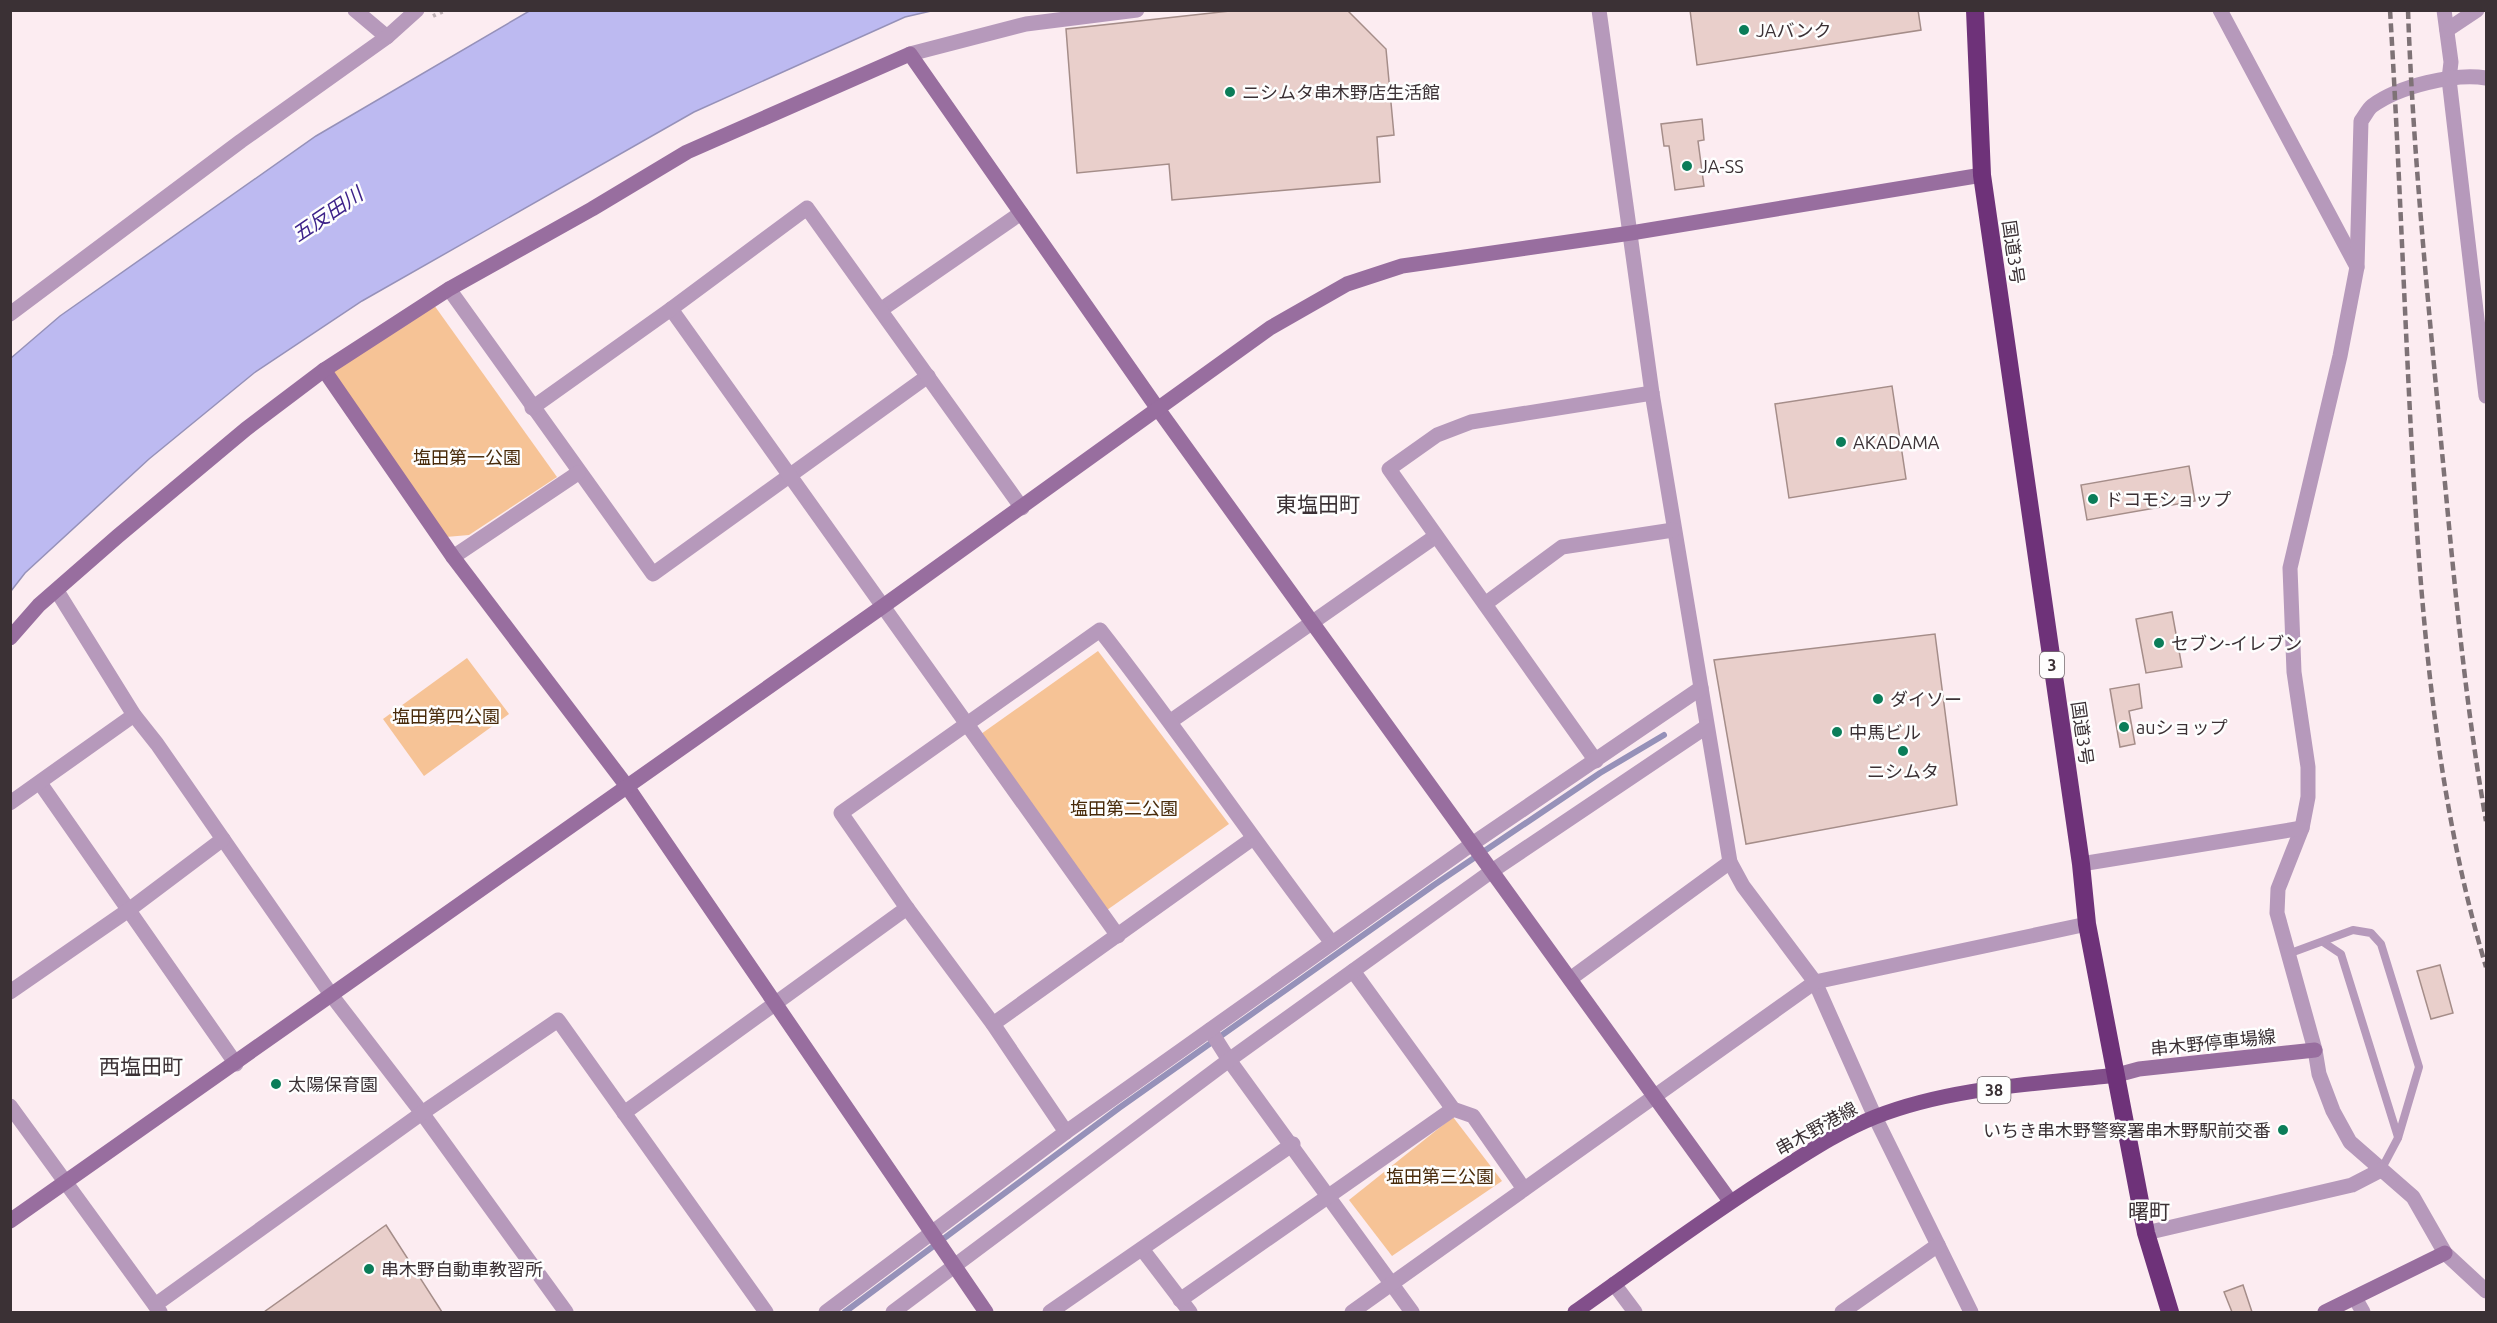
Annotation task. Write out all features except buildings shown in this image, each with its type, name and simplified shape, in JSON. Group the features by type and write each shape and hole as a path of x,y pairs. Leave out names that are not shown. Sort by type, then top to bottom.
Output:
{"highway":[{"name":"国道3号","path":"1975,10 1982,175 2081,864 2087,924 2146,1233 2170,1312"}],"main road":[{"name":"串木野港線","path":"1575,1312 1731,1201 1815,1149 1875,1117 1921,1103 1989,1090 2117,1075"}],"street":[{"path":"355,10 387,37"},
{"path":"10,314 242,141 387,37 417,10"},
{"path":"10,638 39,605 246,429 324,370 449,289 687,152 910,54 1026,24 1137,10"},
{"path":"1599,10 1673,530 1730,862 1743,886 1815,982 1875,1117 1971,1312"},
{"path":"2220,10 2357,267"},
{"path":"2444,10 2451,62 2449,79 2487,396"},
{"path":"2447,30 2477,10"},
{"path":"910,54 1158,409 1731,1201"},
{"path":"2487,78 2471,76 2449,79 2395,93 2371,107 2361,121 2357,267 2340,356 2290,568 2294,672 2308,767 2308,796 2302,828 2278,889 2277,913 2315,1050 2319,1074 2350,1142 2413,1197 2445,1253 2487,1291"},
{"path":"10,1221 236,1064 626,785 882,608 1270,328 1347,284 1402,266 1631,233 1982,175"},
{"path":"532,408 807,208 882,309 1022,508"},
{"path":"882,309 1021,213"},
{"path":"449,289 578,473 653,573 928,376"},
{"path":"671,309 1118,936"},
{"path":"324,370 453,557 626,785 986,1312"},
{"path":"1596,761 1389,469 1437,435 1471,422 1652,393"},
{"path":"453,557 578,473"},
{"path":"1485,604 1562,547 1673,530"},
{"path":"1171,721 1436,536"},
{"path":"57,591 134,715 332,996 422,1113 566,1312"},
{"path":"1066,1132 993,1024 907,908 841,813 965,723 1100,630 1171,721 1252,839 1332,943"},
{"path":"826,1312 932,1235 1066,1132 1472,844 1701,688"},
{"path":"10,803 134,715"},
{"path":"893,1312 956,1267 1229,1060 1492,871 1706,727"},
{"path":"40,783 236,1064"},
{"path":"2081,864 2302,828"},
{"path":"10,992 130,909 223,839"},
{"path":"993,1024 1252,839"},
{"path":"1570,979 1730,862"},
{"path":"624,1113 907,908"},
{"path":"1352,1312 1815,982 2087,924"},
{"path":"1353,971 1454,1109 1473,1116 1524,1190"},
{"path":"10,1106 158,1309 422,1113 558,1020 766,1312"},
{"path":"1210,1030 1229,1060 1293,1144 1412,1312"},
{"name":"串木野停車場線","path":"2117,1075 2139,1069 2315,1050"},
{"path":"1180,1300 1454,1109"},
{"path":"1050,1312 1293,1144"},
{"path":"2146,1233 2352,1185 2381,1170"},
{"path":"1842,1312 1938,1245"},
{"path":"1142,1249 1190,1312"},
{"path":"2325,1312 2445,1253"},
{"path":"1614,1284 1635,1312"},
{"path":"2355,1298 2363,1312"}],"lane":[{"path":"2288,954 2353,930 2371,933 2381,944 2419,1067 2398,1138 2381,1170"},
{"path":"2323,942 2341,954 2398,1138"}],"green space":[{"name":"塩田第一公園","path":"434,305 557,477 469,535 446,537 333,372"},
{"name":"塩田第二公園","path":"1098,651 1229,824 1107,910 981,734"},
{"name":"塩田第四公園","path":"467,658 509,714 424,776 383,719"},
{"name":"塩田第三公園","path":"1453,1117 1502,1181 1392,1256 1349,1200"}],"water":[{"name":"五反田川","path":"531,10 931,11 905,17 694,112 362,301 254,373 149,459 25,573 11,591 11,358 60,316 316,136"}],"waterway":[{"path":"845,1312 1119,1108 1434,885 1600,773 1664,735"}],"railway":[{"path":"2390,10 2412,451 2427,646 2443,776 2469,904 2486,967"},
{"path":"2408,10 2413,118 2450,536 2465,679 2486,821"}],"place":[{"name":"JAバンク","path":"1744,30"},
{"name":"ニシムタ串木野店生活館","path":"1230,92"},
{"name":"JA-SS","path":"1687,166"},
{"name":"AKADAMA","path":"1841,442"},
{"name":"ドコモショップ","path":"2093,499"},
{"name":"セブン-イレブン","path":"2159,643"},
{"name":"ダイソー","path":"1878,699"},
{"name":"auショップ","path":"2124,727"},
{"name":"中馬ビル","path":"1837,732"},
{"name":"ニシムタ","path":"1903,751"},
{"name":"太陽保育園","path":"276,1084"},
{"name":"いちき串木野警察署串木野駅前交番","path":"2283,1130"},
{"name":"串木野自動車教習所","path":"369,1269"}],"district":[{"name":"東塩田町","path":"1318,504"},
{"name":"西塩田町","path":"141,1066"},
{"name":"曙町","path":"2149,1211"}]}
